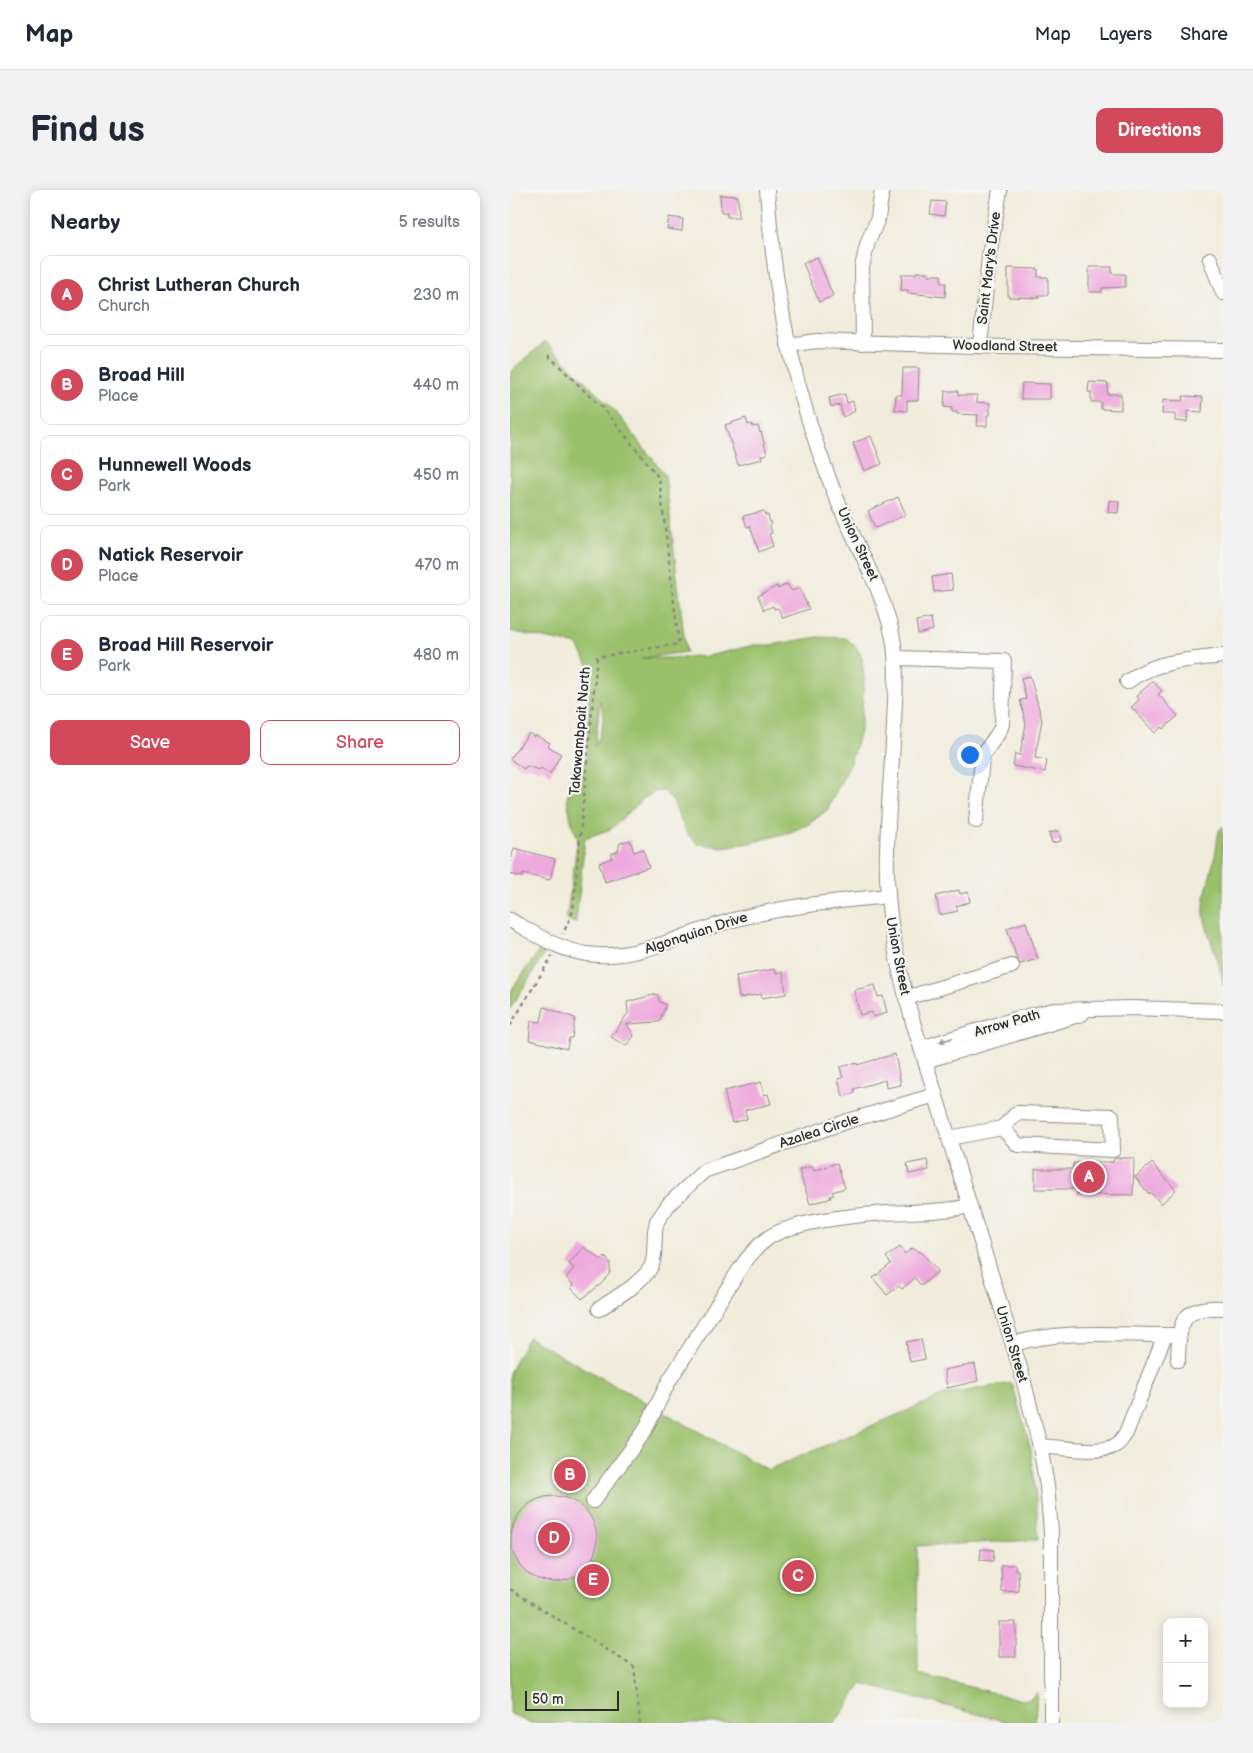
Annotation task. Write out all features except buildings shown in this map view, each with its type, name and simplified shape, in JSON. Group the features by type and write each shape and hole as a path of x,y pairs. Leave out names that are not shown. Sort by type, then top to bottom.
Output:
{"street":[{"name":"Union Street","path":"767,190 773,262 779,304 805,408 831,485 883,602 891,631 896,658 887,852 888,896 895,949 906,998 1012,1344 1040,1446 1047,1486 1051,1531 1051,1723"},
{"path":"863,343 862,267 868,242 878,218 882,190"},
{"name":"Saint Mary's Drive","path":"980,346 988,265 1000,190"},
{"path":"1210,259 1223,293"},
{"name":"Woodland Street","path":"788,345 805,342 1223,350"},
{"path":"1126,682 1143,671 1161,664 1223,656"},
{"path":"896,658 1004,661 1000,731 985,751 982,759 976,821"},
{"name":"Algonquian Drive","path":"510,920 558,946 598,956 638,951 698,930 757,914 797,906 888,896"},
{"path":"906,998 1012,966"},
{"name":"Arrow Path","path":"923,1055 1095,1010 1132,1008 1223,1011"},
{"name":"Azalea Circle","path":"599,1309 632,1287 647,1273 652,1265 654,1255 657,1221 669,1204 704,1171 845,1122 935,1095"},
{"path":"949,1138 1002,1128 1017,1113 1112,1116 1113,1150 1018,1145 1002,1128"},
{"path":"593,1502 644,1432 670,1381 747,1258 768,1238 781,1231 814,1222 883,1213 951,1210 970,1206"},
{"path":"1040,1446 1099,1450 1115,1446 1126,1433 1172,1335 1193,1312 1204,1308 1223,1308"},
{"path":"1012,1344 1032,1338 1060,1335 1172,1335"},
{"path":"1172,1335 1178,1360"}],"path":[{"name":"Takawambpait North","path":"510,1026 558,946 573,911 597,657 679,644 659,478 609,415 548,355"},
{"path":"510,1589 634,1667 640,1723"}],"green space":[{"path":"545,341 616,412 665,475 686,652 642,658 704,657 754,645 771,645 817,637 846,638 857,648 862,658 864,679 861,728 849,766 827,810 809,824 790,832 750,843 723,847 698,844 684,828 673,801 664,791 654,792 643,799 611,829 585,838 576,923 566,920 578,838 572,825 567,799 571,779 587,756 590,669 578,645 510,631 510,373","holes":["600,701 603,724 595,746"]},
{"path":"1223,826 1223,986 1220,968 1208,932 1204,908 1219,830"},
{"path":"541,948 547,950 510,1009 510,992"},
{"path":"528,1337 768,1470 946,1394 1012,1383 1031,1449 1038,1540 917,1546 918,1674 1022,1700 1029,1699 1037,1692 1035,1723 1012,1723 862,1684 835,1723 529,1723 510,1713 510,1371"}],"place":[{"name":"Christ Lutheran Church","path":"1089,1177"},
{"name":"Broad Hill","path":"570,1475"},
{"name":"Natick Reservoir","path":"554,1538"},
{"name":"Hunnewell Woods","path":"798,1576"},
{"name":"Broad Hill Reservoir","path":"593,1580"}]}
